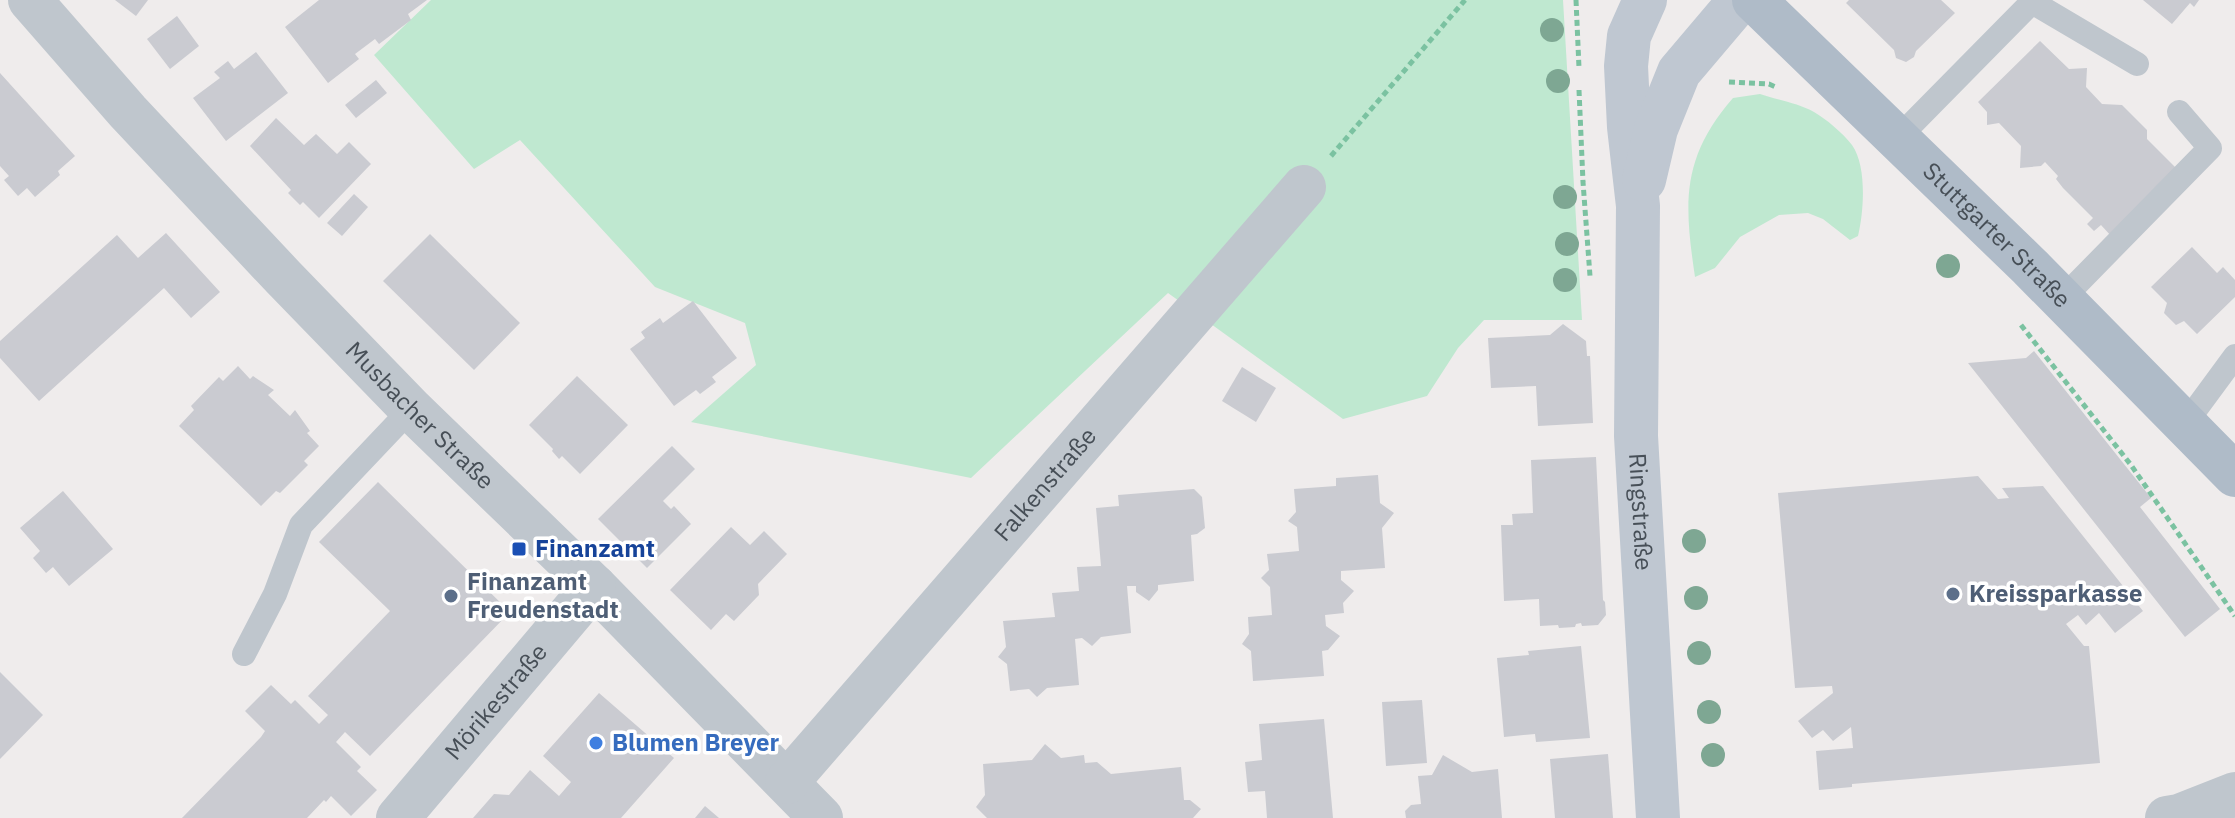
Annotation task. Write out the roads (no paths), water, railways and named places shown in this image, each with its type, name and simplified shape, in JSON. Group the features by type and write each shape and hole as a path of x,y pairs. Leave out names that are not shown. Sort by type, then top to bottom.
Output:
{"main road":[{"name":"Stuttgarter Straße","path":"1754,0 2235,475"}],"street":[{"name":"Musbacher Straße","path":"30,0 139,124 276,270 411,409 594,586 821,818"},
{"name":"Ringstraße","path":"1645,0 1629,36 1626,66 1638,206 1636,436 1658,818"},
{"name":"Ringstraße","path":"1638,206 1656,129 1679,72 1740,0"},
{"name":"Falkenstraße","path":"787,782 1304,187"},
{"name":"Mörikestraße","path":"398,818 594,586"},
{"path":"2167,818 2235,794"}],"lane":[{"path":"1897,139 2032,2 2137,64"},
{"path":"2061,300 2210,148 2179,112"},
{"path":"2185,424 2235,356"},
{"path":"244,654 275,594 301,525 411,409"}],"place":[{"name":"Finanzamt","path":"519,549"},
{"name":"Kreissparkasse","path":"1953,594"},
{"name":"Finanzamt Freudenstadt","path":"451,596"},
{"name":"Blumen Breyer","path":"596,743"}]}
